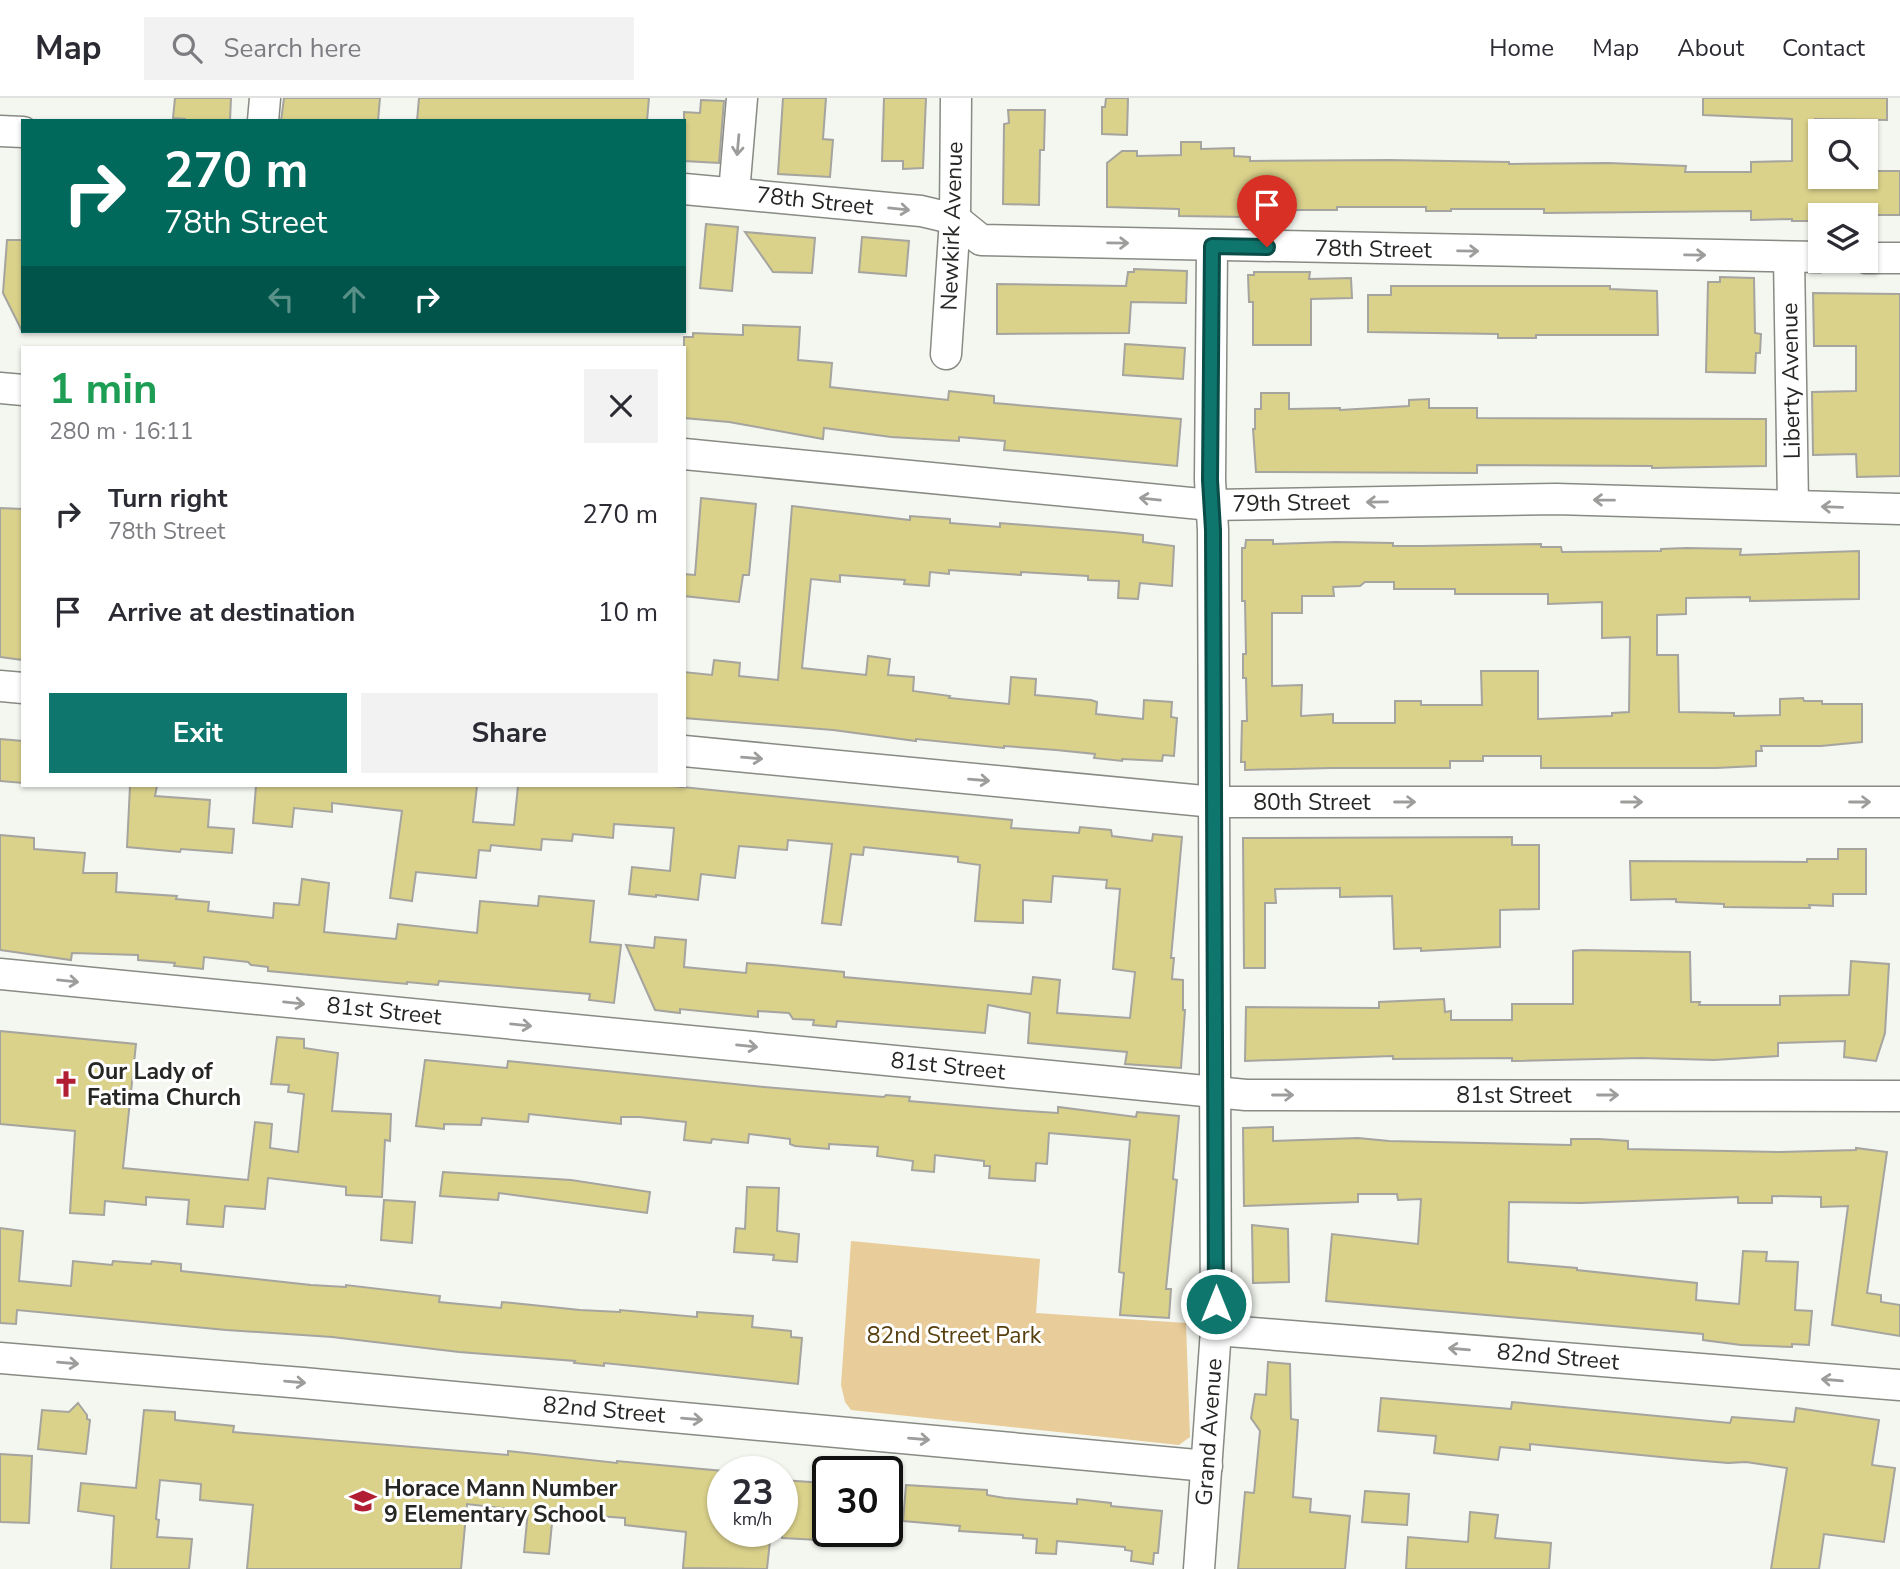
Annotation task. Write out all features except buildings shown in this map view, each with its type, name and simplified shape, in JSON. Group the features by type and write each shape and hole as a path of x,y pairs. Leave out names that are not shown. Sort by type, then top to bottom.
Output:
{"street":[{"path":"263,119 265,98"},
{"path":"734,193 742,98"},
{"name":"Newkirk Avenue","path":"946,354 955,219 956,98"},
{"path":"0,131 21,132"},
{"name":"78th Street","path":"686,189 921,211 955,219 981,240 1808,257"},
{"name":"Grand Avenue","path":"1199,1569 1216,1329 1212,246"},
{"name":"Liberty Avenue","path":"1789,257 1793,505"},
{"path":"1878,258 1900,258"},
{"path":"0,388 21,390"},
{"name":"79th Street","path":"686,454 1211,505 1556,499 1900,509"},
{"path":"0,686 21,688"},
{"name":"80th Street","path":"686,751 1214,802 1900,802"},
{"name":"81st Street","path":"0,974 1247,1095 1900,1096"},
{"name":"82nd Street","path":"1216,1329 1900,1385"},
{"name":"82nd Street","path":"0,1357 1207,1466"}],"green space":[{"name":"82nd Street Park","path":"851,1241 1040,1259 1036,1313 1186,1323 1190,1437 1179,1445 851,1410 845,1402 841,1385"}],"place":[{"name":"Our Lady of Fatima Church","path":"66,1084"},
{"name":"Horace Mann Number 9 Elementary School","path":"363,1501"}],"route":[{"path":"1216,1304 1213,530 1210,480 1212,246 1267,247"}]}
